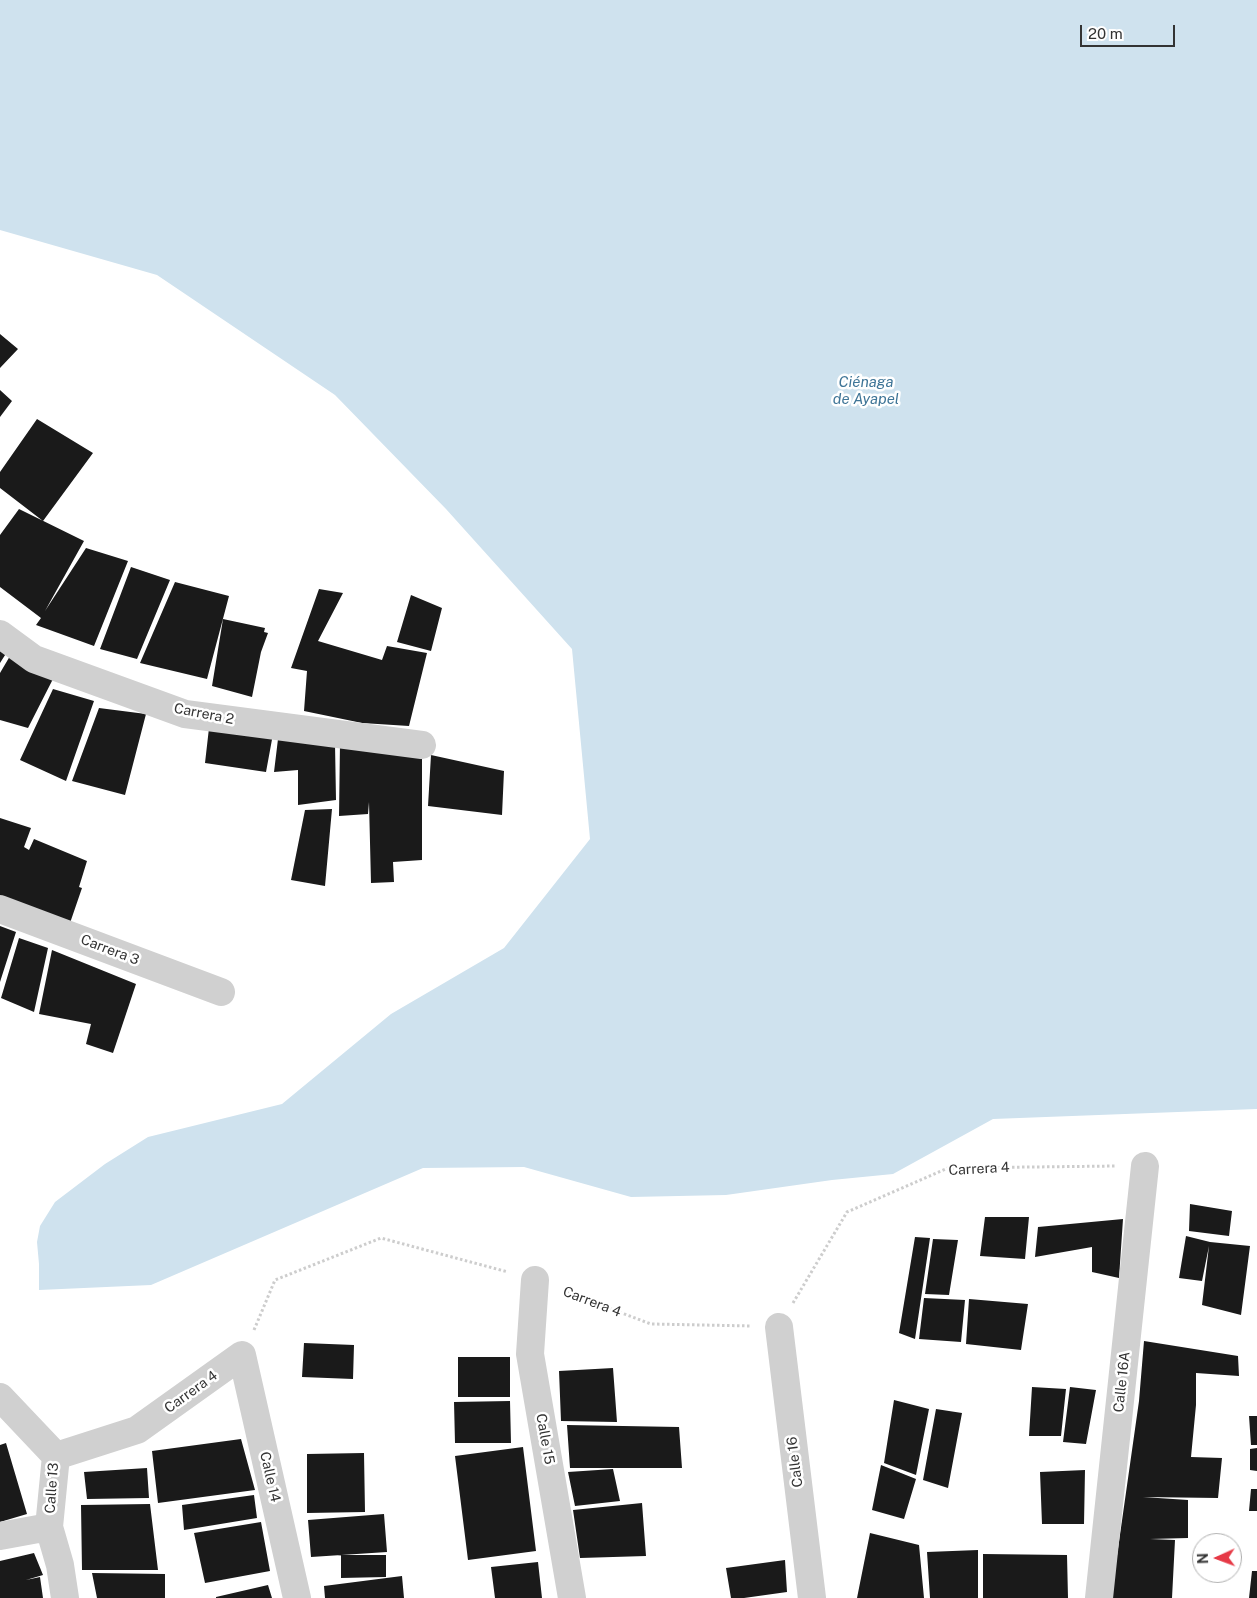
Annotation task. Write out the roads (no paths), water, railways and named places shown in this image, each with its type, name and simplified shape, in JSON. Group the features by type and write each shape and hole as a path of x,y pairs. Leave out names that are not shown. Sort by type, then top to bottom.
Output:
{"street":[{"name":"Carrera 2","path":"0,634 34,659 185,714 422,745"},
{"name":"Carrera 3","path":"0,909 221,992"},
{"name":"Calle 16A","path":"1099,1598 1145,1166"},
{"name":"Calle 15","path":"535,1280 530,1354 572,1598"},
{"name":"Calle 16","path":"779,1327 812,1598"},
{"name":"Carrera 4","path":"56,1456 137,1430 242,1355"},
{"name":"Calle 14","path":"242,1355 297,1598"},
{"name":"Calle 13","path":"0,1397 56,1456 49,1526 60,1565 65,1598"},
{"path":"0,1536 49,1526"}],"water":[{"name":"Ciénaga de Ayapel","path":"0,0 1257,0 1257,1109 993,1119 893,1174 832,1180 726,1195 631,1197 524,1167 423,1168 151,1285 39,1290 37,1242 40,1226 55,1202 105,1164 148,1137 282,1104 391,1014 504,948 590,839 572,649 446,509 335,395 157,275 0,230"}]}
